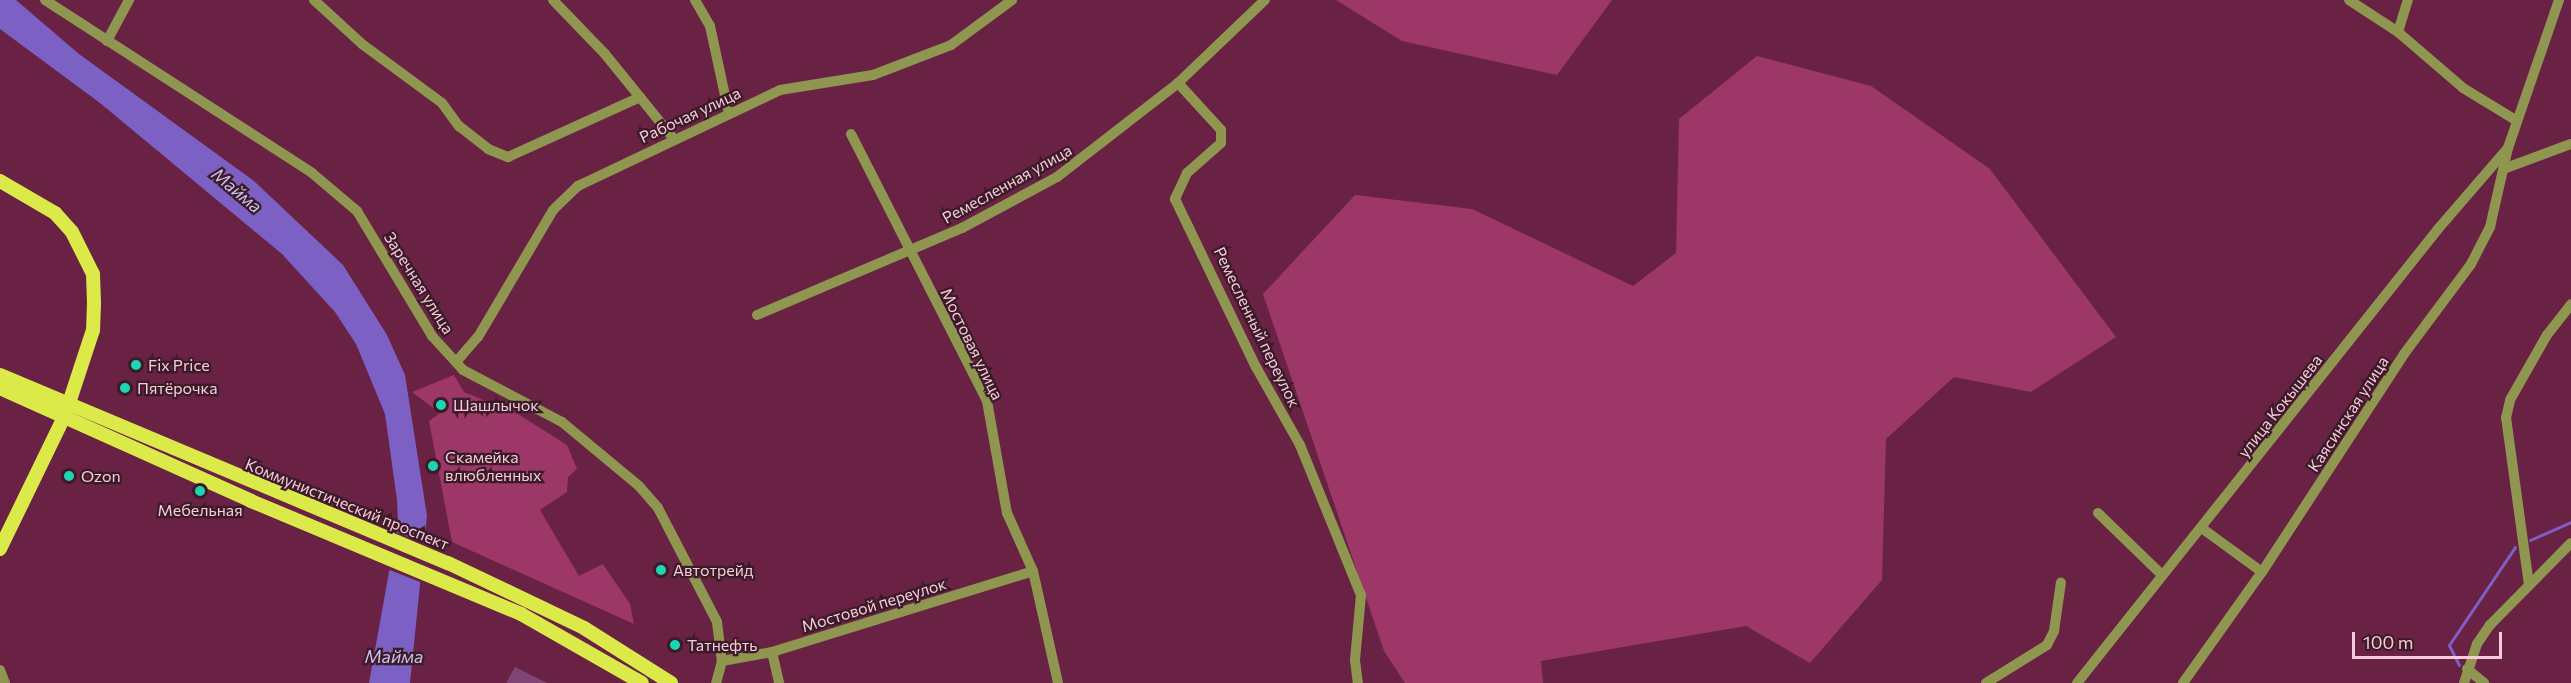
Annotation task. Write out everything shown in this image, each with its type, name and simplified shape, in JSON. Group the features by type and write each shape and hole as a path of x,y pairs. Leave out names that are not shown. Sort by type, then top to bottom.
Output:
{"main road":[{"path":"0,181 62,219 93,274 93,330 63,408 0,549"},
{"path":"0,189 57,223 74,246 88,278 87,326 63,408 0,530"},
{"name":"Коммунистический проспект","path":"0,375 63,408 337,537 561,633 642,683"},
{"name":"Коммунистический проспект","path":"0,388 63,408 448,563 584,628 671,683"}],"street":[{"name":"Заречная улица","path":"45,0 312,173 357,211 432,336 456,362 562,422 649,497 710,606 722,661"},
{"path":"107,41 129,0"},
{"path":"314,0 362,44 442,103 481,143 508,157 640,97"},
{"path":"553,0 640,97 673,138"},
{"path":"695,0 710,26 729,114"},
{"name":"Рабочая улица","path":"456,362 478,337 553,210 578,186 673,138 780,90 873,75 951,45 1012,0"},
{"name":"Ремесленная улица","path":"757,315 907,251 1057,177 1178,83 1265,0"},
{"path":"2349,0 2398,32 2463,88 2517,122"},
{"path":"2398,32 2408,0"},
{"path":"2508,148 2559,0"},
{"name":"Ремесленный переулок","path":"1178,83 1221,130 1221,143 1187,173 1175,199 1256,367 1300,445 1361,595 1354,660 1358,683"},
{"name":"Мостовая улица","path":"851,134 907,251 987,401 1007,513 1033,571 1058,683"},
{"path":"2506,168 2571,144"},
{"name":"Каясинская улица","path":"2183,683 2262,572 2404,354 2471,264 2490,227 2506,168 2508,148"},
{"name":"улица Кокышева","path":"2077,683 2162,575 2203,529 2438,229 2508,148"},
{"path":"2529,585 2505,418 2510,400 2547,334 2571,304"},
{"path":"2098,513 2162,575"},
{"path":"2203,529 2262,572"},
{"path":"2464,683 2467,669 2490,625 2571,543"},
{"name":"Мостовой переулок","path":"722,661 772,652 1033,571"},
{"path":"1986,683 2047,645 2054,631 2061,582"},
{"path":"772,652 779,683"},
{"path":"716,683 722,661"},
{"path":"2467,669 2484,683"},
{"path":"0,670 5,683"}],"shaded area":[{"path":"1336,0 1612,0 1557,75 1402,41"},
{"path":"1757,56 1871,86 1990,169 2116,337 2031,392 1954,377 1886,439 1882,580 1810,663 1746,626 1541,661 1543,683 1405,683 1384,651 1263,294 1355,195 1472,209 1633,286 1676,253 1679,119"},
{"path":"454,375 464,392 518,414 567,445 577,469 568,477 567,492 540,510 579,576 603,564 630,604 634,624 452,542 429,421 440,413 412,392"}],"water":[{"name":"Майма","path":"0,0 16,0 79,54 254,181 343,265 387,335 405,375 427,516 410,683 369,683 398,522 385,414 356,344 335,312 282,254 100,103 0,29"}],"pier":[{"path":"393,531 429,545 425,584 387,569"}],"building":[{"path":"515,667 547,683 506,683"}],"waterway":[{"path":"2530,540 2571,522"},
{"path":"2459,665 2449,645 2515,547"}],"place":[{"name":"Fix Price","path":"136,365"},
{"name":"Пятёрочка","path":"125,388"},
{"name":"Шашлычок","path":"441,405"},
{"name":"Скамейка влюбленных","path":"433,466"},
{"name":"Ozon","path":"69,476"},
{"name":"Мебельная","path":"200,491"},
{"name":"Автотрейд","path":"661,570"},
{"name":"Татнефть","path":"675,645"}]}
